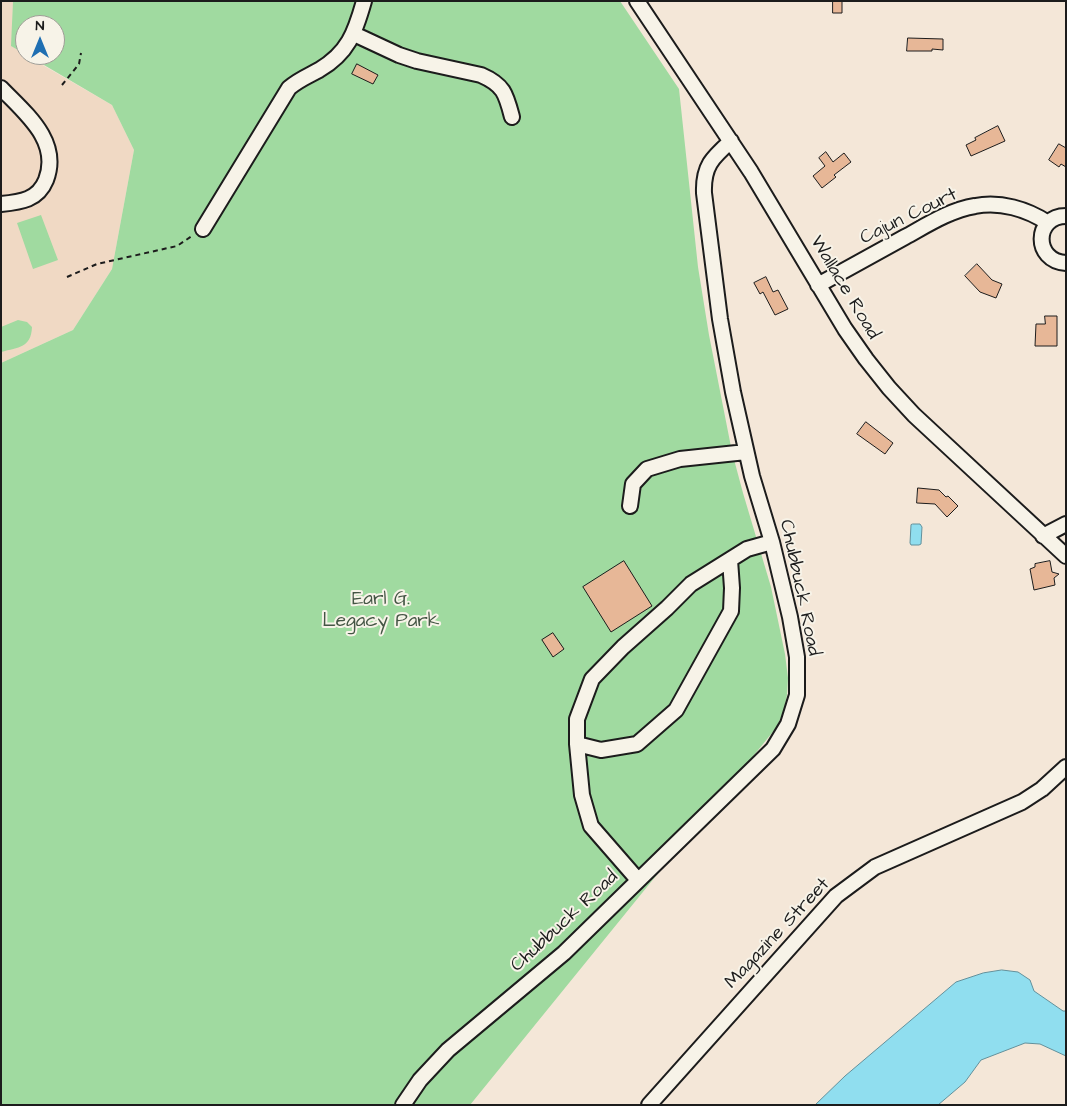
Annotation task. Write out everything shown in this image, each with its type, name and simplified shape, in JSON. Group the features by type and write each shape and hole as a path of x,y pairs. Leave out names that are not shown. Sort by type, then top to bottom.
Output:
{"street":[{"path":"356,28 357,1"},
{"path":"203,230 289,88 299,80 333,61 344,51 356,28 364,1"},
{"name":"Wallace Road","path":"637,1 731,141 789,234 818,285 866,360 914,415 1066,556"},
{"path":"356,28 408,58 491,79 504,90 512,117"},
{"path":"1,88 32,119 47,146 51,159 45,181 36,195 23,202 1,204"},
{"name":"Chubbuck Road","path":"403,1105 420,1080 448,1050 564,953 772,749 788,724 797,696 797,657 790,617 772,542 746,452 720,319 710,249 703,178 716,154 731,141"},
{"name":"Cajun Court","path":"818,285 932,222 974,206 989,204 1021,210 1034,214 1048,223"},
{"path":"1066,216 1054,218 1048,223 1043,230 1041,238 1045,253 1059,263 1066,263"},
{"path":"630,506 633,484 647,469 680,459 746,452"},
{"path":"1043,536 1066,524"},
{"path":"638,880 591,826 582,795 576,744 577,719 592,680 623,646 667,608 691,584 747,549 772,542"},
{"path":"576,744 601,750 636,744 676,710 731,611 730,560"},
{"name":"Magazine Street","path":"649,1105 836,896 875,867 1022,802 1042,789 1066,767"}],"path":[{"path":"62,85 79,64 81,53"},
{"path":"67,277 97,264 177,246 203,230"}],"shaded area":[{"path":"1,1 13,1 12,46 15,48 15,65 42,65 112,105 134,150 112,269 73,330 1,363"}],"green space":[{"name":"Earl G. Legacy Park","path":"13,1 620,1 679,89 698,267 709,335 732,452 771,587 785,654 788,678 784,711 776,728 470,1105 1,1105 1,363 73,330 112,269 134,150 112,105 44,65 65,65 65,15 15,15 15,48 11,46"},
{"path":"41,215 58,260 33,269 17,223"},
{"path":"18,320 27,322 32,327 29,339 23,346 1,352 1,327"}],"water":[{"path":"920,524 922,527 921,544 919,545 911,545 910,543 911,525"},
{"path":"1002,970 1018,972 1030,980 1034,991 1063,1011 1066,1011 1066,1056 1040,1044 1025,1043 981,1060 965,1082 938,1105 815,1105 845,1076 956,982 983,973"}],"building":[{"path":"833,1 842,1 842,13 833,13"},
{"path":"908,38 943,39 943,50 907,51"},
{"path":"357,64 378,75 373,84 352,74"},
{"path":"998,126 1005,141 971,156 966,145"},
{"path":"1059,144 1066,148 1066,167 1061,164 1059,167 1049,160"},
{"path":"826,152 833,162 844,153 851,162 834,175 836,177 822,188 813,176 825,166 819,158"},
{"path":"977,264 992,280 1002,284 996,298 980,292 965,276"},
{"path":"766,277 773,292 778,290 788,309 775,315 763,292 760,294 754,283"},
{"path":"1045,316 1057,316 1057,346 1035,346 1036,324 1045,324"},
{"path":"866,422 893,443 885,454 857,434"},
{"path":"918,488 939,490 958,506 947,517 935,504 917,503"},
{"path":"624,561 652,606 611,632 583,587"},
{"path":"1050,561 1052,572 1059,574 1054,578 1055,585 1034,590 1030,569 1035,567 1035,564"},
{"path":"553,633 564,649 553,657 542,640"}]}
